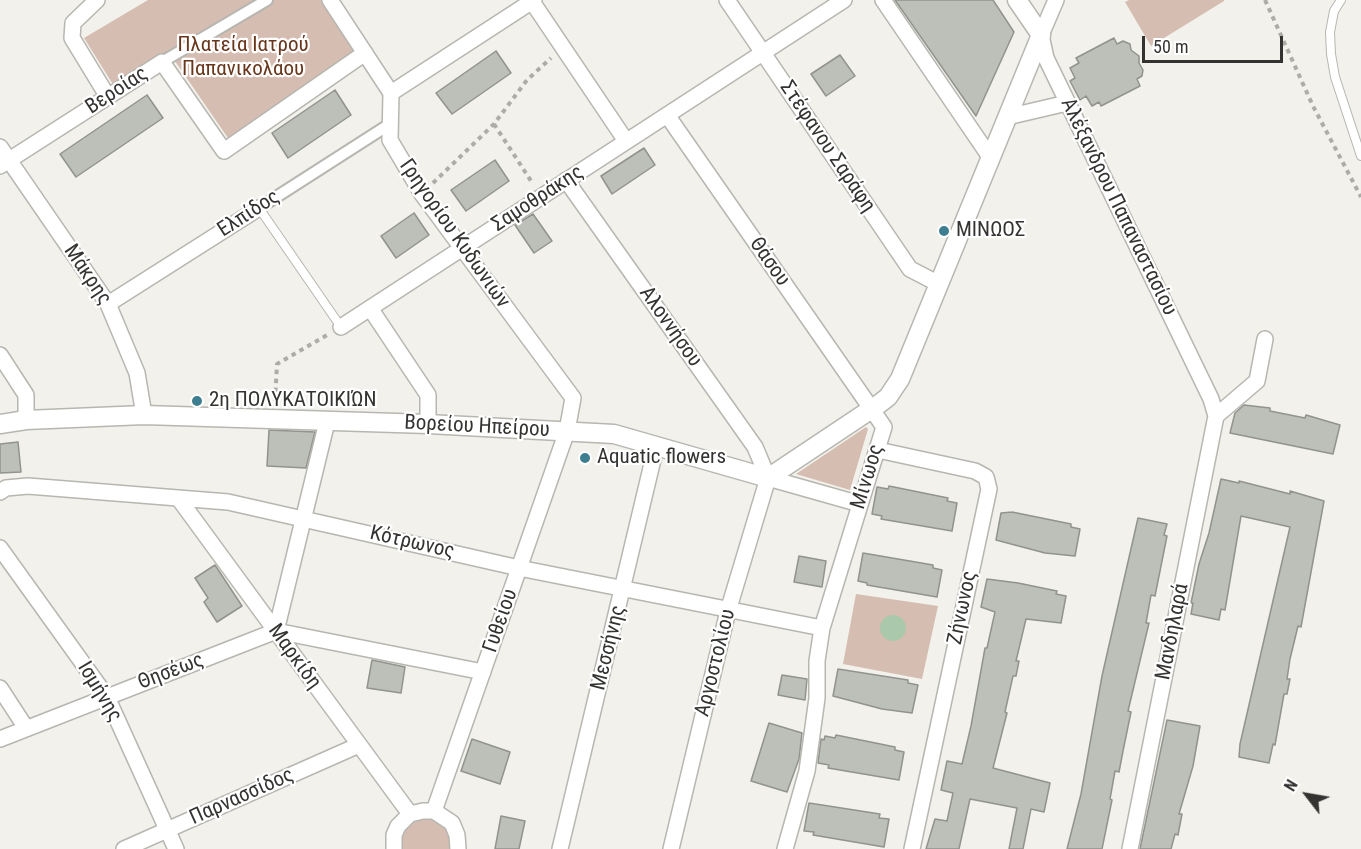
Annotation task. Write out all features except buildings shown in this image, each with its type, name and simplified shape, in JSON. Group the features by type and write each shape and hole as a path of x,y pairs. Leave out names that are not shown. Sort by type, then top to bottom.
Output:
{"street":[{"path":"97,0 73,23 72,38 108,96"},
{"name":"Βεροίας","path":"3,158 267,0"},
{"path":"330,0 391,93 532,0 626,141"},
{"name":"Στέφανου Σαράφη","path":"727,0 910,269 937,283"},
{"name":"Σαμοθράκης","path":"341,327 844,0"},
{"path":"883,0 990,157"},
{"name":"Αλέξανδρου Παπαναστασίου","path":"1017,0 1041,35 1046,58 1212,399 1216,416"},
{"path":"768,478 871,410 888,397 900,379 937,283 1056,0"},
{"path":"162,62 224,151 365,53"},
{"name":"Γρηγορίου Κυδωνιών","path":"391,93 390,140 422,194 573,398 567,431"},
{"path":"1007,117 1067,103"},
{"name":"Θάσου","path":"667,115 871,410"},
{"name":"Ελπίδος","path":"108,304 390,124"},
{"name":"Μάκρης","path":"3,158 108,304 137,373 144,415"},
{"name":"Αλοννήσου","path":"567,180 754,447 768,478"},
{"path":"370,308 428,395 428,424"},
{"path":"1216,416 1257,381 1265,339"},
{"path":"0,356 26,395 27,420"},
{"name":"Μίνωος","path":"785,849 807,771 817,698 817,662 822,628 884,427 871,410"},
{"name":"Βορείου Ηπείρου","path":"0,424 27,420 144,415 428,424 614,434 860,504"},
{"name":"Μανδηλαρά","path":"1130,849 1216,416"},
{"path":"327,422 276,631 483,672"},
{"name":"Γυθείου","path":"434,812 567,431"},
{"name":"Μεσσήνης","path":"560,849 656,447"},
{"name":"Ζήνωνος","path":"878,450 975,471 986,477 989,489 912,849"},
{"name":"Αργοστολίου","path":"671,849 728,611 768,478"},
{"name":"Κότρωνος","path":"0,492 6,488 28,486 228,502 304,517 519,568 822,628"},
{"name":"Μαρκίδη","path":"179,499 410,814"},
{"name":"Ισμήνης","path":"0,548 107,698 176,849"},
{"name":"Θησέως","path":"0,740 276,631"},
{"path":"0,688 27,728"},
{"name":"Παρνασσίδος","path":"124,849 359,745"},
{"path":"394,849 394,835 398,826 410,814 423,811 434,812 452,823 461,848"}],"lane":[{"path":"1341,0 1334,11 1330,32 1331,54 1335,77 1361,156"},
{"path":"258,208 341,327"}],"path":[{"path":"1265,0 1313,106 1361,197"},
{"path":"422,194 494,124 527,80 563,46"},
{"path":"494,124 541,197"},
{"path":"274,420 277,364 341,327"}],"green space":[{"name":"Πλατεία Ιατρού Παπανικολάου","path":"148,0 322,0 356,51 228,138 168,51 114,86 84,38"},
{"path":"1129,0 1224,1 1151,46 1125,2"},
{"path":"866,427 868,429 850,490 796,474"},
{"path":"856,594 938,606 922,679 843,664"},
{"path":"422,816 439,819 451,833 451,849 399,849 399,838 407,823"}],"shaded area":[{"path":"893,615 902,619 906,628 902,637 893,641 884,637 880,628 884,619"}],"place":[{"name":"ΜΙΝΩΟΣ","path":"944,231"},
{"name":"2η ΠΟΛΥΚΑΤΟΙΚΙΏΝ","path":"197,401"},
{"name":"Aquatic flowers","path":"585,458"}]}
